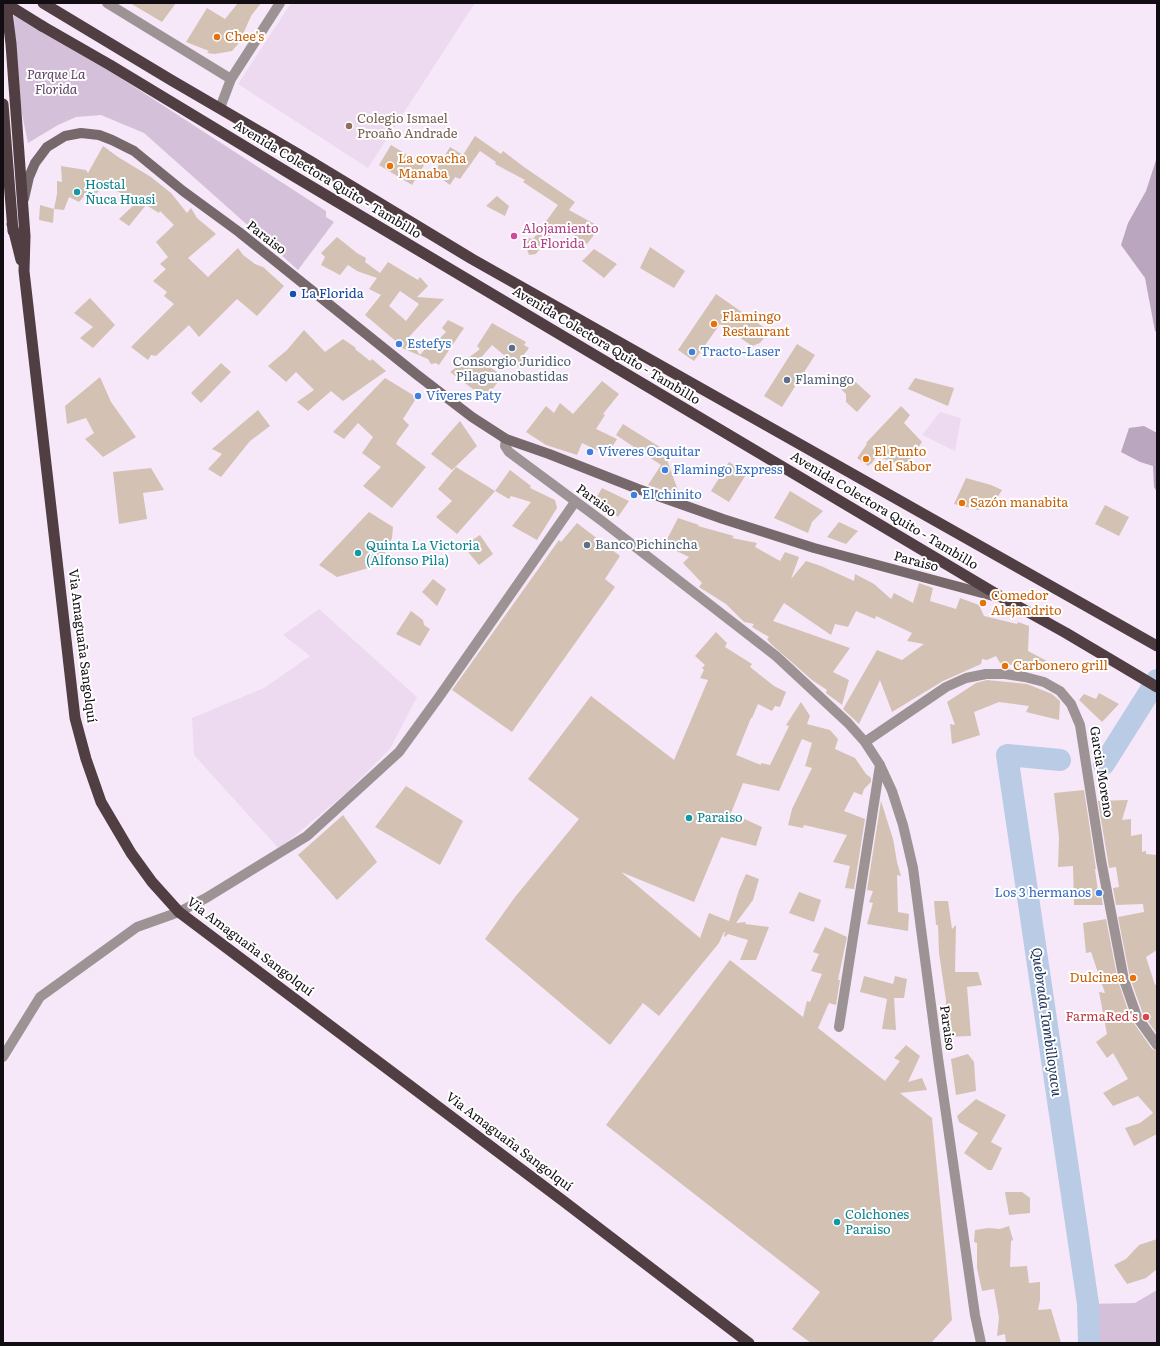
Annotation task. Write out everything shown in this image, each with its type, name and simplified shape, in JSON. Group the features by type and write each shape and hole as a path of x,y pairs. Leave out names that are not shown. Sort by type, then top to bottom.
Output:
{"highway":[{"name":"Avenida Colectora Quito - Tambillo","path":"5,3 306,184 1003,598 1157,686"},
{"name":"Via Amaguaña Sangolquí","path":"5,3 11,44 26,236 24,272 75,718 100,802 135,859 152,882 179,912 562,1200 749,1343"},
{"name":"Avenida Colectora Quito - Tambillo","path":"46,5 310,161 472,259 1157,646"},
{"path":"3,104 14,231"},
{"path":"3,187 24,272"}],"main road":[{"name":"Paraiso","path":"23,202 29,177 35,163 47,147 65,136 80,133 99,135 134,151 416,374 472,417 506,439 549,454 638,489 814,548 1003,598"}],"street":[{"path":"107,3 232,79"},
{"path":"220,108 232,79 280,3"},
{"name":"Paraiso","path":"506,439 505,446 509,452 602,521 776,656 843,718 865,742 880,765 892,791 904,825 913,868 939,1066 975,1315 981,1343"},
{"path":"3,1057 40,997 137,927 179,912 206,898 307,836 399,752 575,502"},
{"name":"Garcia Moreno","path":"865,742 946,687 966,678 986,674 1012,675 1044,682 1060,692 1071,704 1080,725 1104,875 1124,980 1137,1017 1157,1045"},
{"path":"839,1027 880,765"}],"shaded area":[{"name":"Colegio Ismael Proaño Andrade","path":"291,3 475,3 368,168 238,84"},
{"path":"1157,157 1157,332 1155,331 1145,278 1121,245 1128,223 1146,191"},
{"path":"940,412 961,418 955,451 922,435"},
{"path":"1144,426 1157,433 1157,492 1154,487 1153,466 1140,462 1121,452 1129,428"},
{"path":"319,609 417,697 390,749 346,793 279,849 194,755 192,718 264,688 310,656 283,635"}],"green space":[{"name":"Parque La Florida","path":"14,14 96,62 326,211 326,217 334,222 298,270 144,133 101,115 76,117 58,125 28,143 18,95"},
{"path":"1157,1290 1157,1343 1090,1343 1088,1304 1135,1303"}],"building":[{"path":"130,3 176,3 162,22"},
{"path":"238,3 261,3 251,16 239,43 232,51 215,54 207,53 209,51 186,42 207,8 225,19"},
{"path":"475,136 501,154 503,151 575,202 569,210 600,227 587,244 558,224 536,254 529,255 523,237 533,239 558,205 523,182 525,180 495,164 496,162 480,151 460,179 455,177 450,185 434,173 450,147 463,155"},
{"path":"391,145 424,165 412,185 379,165"},
{"path":"103,146 151,177 171,193 187,213 191,208 197,218 216,234 188,258 208,277 238,248 243,255 255,264 263,267 284,286 257,316 237,299 199,337 189,325 156,356 151,355 148,360 131,347 174,304 164,296 167,292 153,281 166,269 160,264 168,257 156,242 174,225 160,211 159,213 146,205 129,226 119,219 137,202 104,184 93,198 85,195 79,202 69,197 64,210 54,209 57,194 57,181 62,182 61,166 86,170 88,173"},
{"path":"497,196 509,206 505,216 486,206"},
{"path":"40,205 54,209 53,223 39,220"},
{"path":"337,237 357,253 366,258 365,262 380,273 388,262 418,280 420,277 428,286 417,297 444,299 408,338 420,355 430,343 433,345 446,332 442,328 448,320 464,328 439,365 436,363 431,364 428,359 402,348 365,315 381,295 369,289 377,278 357,271 348,265 340,275 321,265 325,257 321,253","holes":["400,291 419,304 406,321 389,306"]},
{"path":"650,247 685,271 674,288 640,268"},
{"path":"594,249 617,264 604,278 582,261"},
{"path":"716,294 769,331 760,343 752,346 720,324 694,361 678,350"},
{"path":"90,298 115,325 93,348 80,338 93,327 74,313"},
{"path":"492,323 526,342 524,345 529,348 522,357 526,359 524,366 518,367 492,345 479,360 503,376 485,398 450,372 480,349 477,346"},
{"path":"304,330 325,352 343,339 356,348 355,349 370,361 372,359 386,371 343,401 331,391 308,411 297,402 314,390 296,372 286,382 268,366 287,350"},
{"name":"Flamingo","path":"797,344 815,355 782,407 764,396"},
{"path":"221,363 231,372 201,403 191,393"},
{"path":"100,377 111,402 136,437 103,457 85,439 94,433 86,418 67,424 65,406"},
{"path":"850,377 871,396 857,412 846,402 846,394 841,389"},
{"path":"385,378 413,395 415,400 403,419 409,425 396,444 426,467 392,508 363,486 381,467 362,453 373,437 358,423 344,439 333,432"},
{"path":"915,378 954,388 948,406 908,389"},
{"path":"602,381 619,394 603,414 605,415 596,429 617,439 607,455 582,443 577,455 546,445 526,432 546,406 554,413 560,403 573,414"},
{"path":"901,406 910,415 904,423 922,442 905,467 877,456 868,466 857,458 867,444 866,443"},
{"path":"258,410 270,426 250,441 221,477 208,469 222,454 212,449"},
{"path":"460,421 477,446 452,470 431,454"},
{"path":"623,424 663,449 680,496 648,485 661,465 616,435"},
{"path":"729,462 747,473 729,502 711,491"},
{"path":"456,467 495,491 457,534 436,517 452,501 438,489"},
{"path":"151,468 164,490 143,493 147,519 119,524 113,472"},
{"path":"510,470 531,486 530,488 555,500 557,508 537,540 512,526 531,502 511,496 509,499 495,491"},
{"path":"966,478 991,485 1002,490 991,508 980,507 979,510 954,504"},
{"path":"602,488 629,501 618,517 596,498"},
{"path":"790,491 823,511 812,522 808,533 774,518"},
{"path":"1105,505 1129,517 1119,536 1095,524"},
{"name":"Quinta La Victoria (Alfonso Pila)","path":"369,512 393,527 392,538 379,565 337,577 319,565"},
{"path":"678,518 699,525 698,526 734,536 732,538 757,543 755,547 780,561 785,552 799,557 791,579 806,561 854,581 855,574 874,584 891,599 894,593 913,603 919,583 933,588 930,601 956,609 960,598 979,605 984,616 1017,624 1018,622 1029,626 1028,651 1047,661 1042,670 1000,663 996,656 987,660 982,659 981,664 943,681 892,712 880,680 859,724 843,709 877,650 902,660 924,644 907,641 912,633 876,616 875,619 856,611 848,627 835,624 831,635 784,603 773,621 850,648 833,672 849,680 842,705 826,693 827,690 812,680 771,644 767,639 769,637 752,627 754,624 744,622 726,604 699,587 702,583 683,563 689,557 664,545"},
{"path":"839,522 858,531 846,544 827,537"},
{"path":"577,523 620,556 605,579 615,587 512,732 452,690 559,540 561,542"},
{"path":"480,535 493,554 479,565 463,546"},
{"path":"433,579 446,589 437,606 422,592"},
{"path":"411,611 423,620 424,625 430,629 420,646 396,634"},
{"path":"716,632 727,643 725,647 752,664 750,667 774,686 786,692 780,707 775,706 772,711 758,704 736,755 761,765 761,763 770,765 789,726 786,725 801,702 810,716 807,724 830,730 838,739 835,749 855,758 866,774 871,778 871,782 864,789 862,795 854,792 844,811 865,819 854,889 845,888 850,866 833,862 847,835 804,825 803,828 788,825 792,809 812,768 805,766 812,743 802,739 779,791 743,783 731,813 762,827 756,846 721,837 694,902 621,872 700,938 709,913 729,921 746,874 759,879 753,900 736,923 746,922 745,924 769,927 756,960 740,960 748,940 728,934 725,937 724,932 719,943 659,1016 643,1003 610,1045 485,939 515,897 579,819 528,779 591,696 674,760 708,680 700,678 704,670 702,668 705,665 695,656"},
{"path":"987,680 1027,684 1052,694 1060,701 1059,720 1026,712 1029,706 999,702 974,712 980,735 952,744 950,724 955,725 947,702 976,683"},
{"path":"1099,693 1119,704 1102,722 1079,700 1084,694 1096,699"},
{"path":"406,786 463,821 440,865 375,827"},
{"path":"1084,790 1098,892 1100,891 1103,905 1074,905 1073,866 1058,867 1059,838 1054,793"},
{"path":"1128,800 1122,820 1131,819 1131,836 1142,834 1142,852 1146,851 1146,854 1157,855 1157,950 1146,957 1155,985 1157,984 1157,1034 1143,1014 1130,978 1118,917 1144,912 1143,904 1116,905 1113,888 1119,887 1116,867 1109,868 1098,801"},
{"path":"881,801 893,839 901,876 897,875 898,912 909,914 908,931 867,924 873,903 869,902 873,891 867,890"},
{"path":"343,815 377,862 337,900 298,855"},
{"path":"799,892 821,900 814,922 789,913"},
{"path":"934,901 948,901 952,929 956,925 955,972 978,972 982,985 967,987 971,1036 945,1037 946,1000 939,953 938,925 936,925"},
{"path":"1106,919 1118,981 1131,1019 1152,1049 1157,1051 1157,1134 1134,1146 1125,1128 1140,1123 1153,1113 1138,1096 1113,1106 1103,1093 1128,1079 1113,1053 1107,1058 1096,1042 1107,1034 1099,992 1105,993 1091,952 1086,953 1083,923"},
{"name":"Colchones Paraiso","path":"825,927 847,937 838,980 840,980 836,1005 829,1003 818,1028 885,1081 900,1061 894,1058 906,1045 920,1056 908,1082 922,1078 927,1090 900,1093 932,1118 952,1320 931,1343 811,1343 792,1329 820,1292 606,1125 730,960 803,1017 807,1001 810,1002 822,974 811,971 819,954 813,952"},
{"path":"864,976 893,984 895,976 907,979 904,998 894,998 896,1030 882,1029 887,999 860,992"},
{"path":"968,1054 974,1062 976,1091 956,1095 951,1059"},
{"path":"976,1099 1006,1115 991,1142 1002,1148 992,1170 988,1170 964,1153 978,1133 959,1122 957,1116"},
{"path":"1005,1192 1022,1192 1030,1198 1030,1213 1009,1215"},
{"path":"1009,1226 1013,1240 1011,1241 1010,1267 1027,1266 1029,1283 1040,1282 1040,1300 1038,1310 1051,1309 1061,1343 1006,1343 1005,1334 997,1336 999,1318 994,1289 982,1291 977,1268 977,1243 974,1242 975,1230 988,1228 1000,1229"},
{"path":"1157,1239 1157,1269 1146,1278 1127,1284 1114,1265 1126,1259 1139,1245"}],"waterway":[{"name":"Quebrada Tambilloyacu","path":"1104,764 1157,680"},
{"name":"Quebrada Tambilloyacu","path":"1060,760 1007,755 1088,1304 1089,1343"}],"place":[{"name":"Chee's","path":"217,37"},
{"name":"Colegio Ismael Proaño Andrade","path":"349,126"},
{"name":"La covacha Manaba","path":"390,166"},
{"name":"Hostal Ñuca Huasi","path":"77,192"},
{"name":"Alojamiento La Florida","path":"514,236"},
{"name":"La Florida","path":"293,294"},
{"name":"Flamingo Restaurant","path":"714,324"},
{"name":"Estefys","path":"399,344"},
{"name":"Consorgio Juridico Pilaguanobastidas","path":"512,348"},
{"name":"Tracto-Laser","path":"692,352"},
{"name":"Flamingo","path":"787,380"},
{"name":"Víveres Paty","path":"418,396"},
{"name":"Víveres Osquitar","path":"590,452"},
{"name":"El Punto del Sabor","path":"866,459"},
{"name":"Flamingo Express","path":"665,470"},
{"name":"El chinito","path":"634,495"},
{"name":"Sazón manabita","path":"962,503"},
{"name":"Banco Pichincha","path":"587,545"},
{"name":"Quinta La Victoria (Alfonso Pila)","path":"358,553"},
{"name":"Comedor Alejandrito","path":"983,603"},
{"name":"Carbonero grill","path":"1005,666"},
{"name":"Paraiso","path":"689,818"},
{"name":"Los 3 hermanos","path":"1099,893"},
{"name":"Dulcinea","path":"1133,978"},
{"name":"FarmaRed's","path":"1146,1017"},
{"name":"Colchones Paraiso","path":"837,1222"}]}
